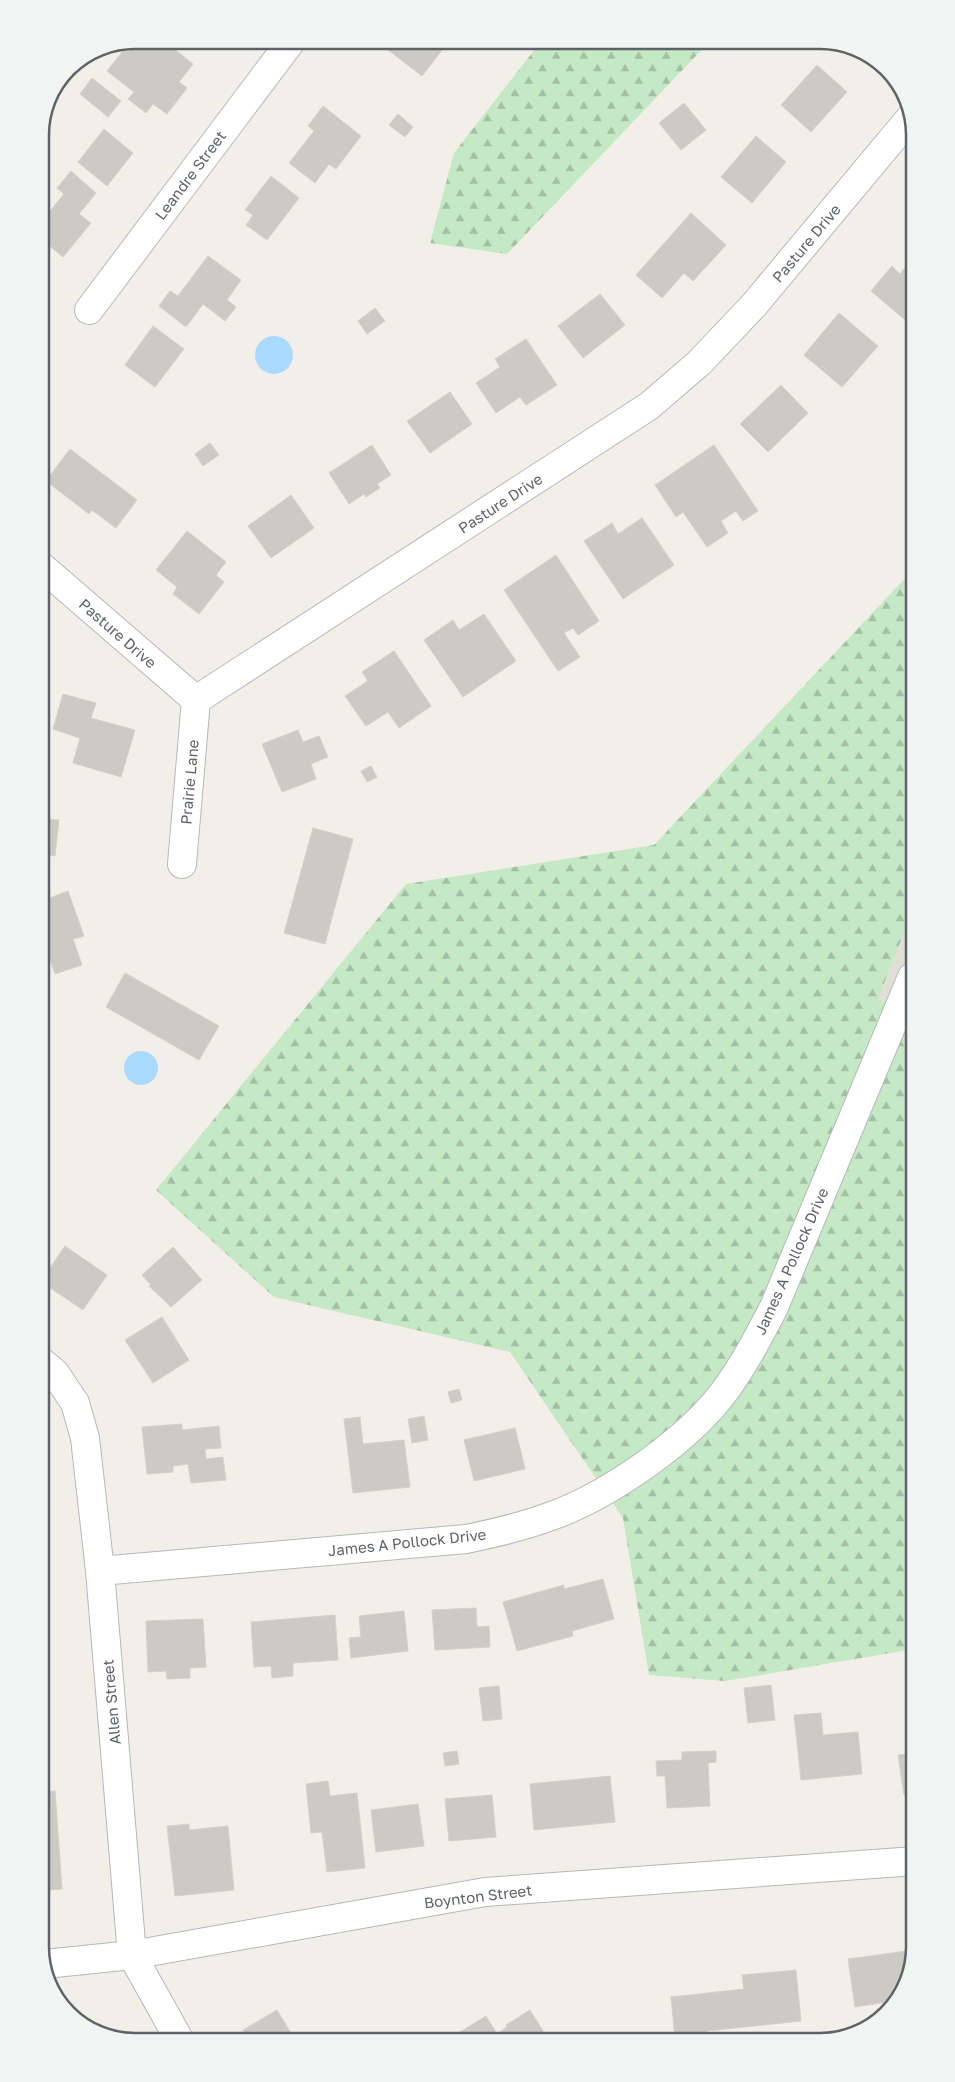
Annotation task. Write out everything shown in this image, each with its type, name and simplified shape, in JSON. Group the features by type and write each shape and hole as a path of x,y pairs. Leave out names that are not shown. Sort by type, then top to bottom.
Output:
{"street":[{"name":"Leandre Street","path":"90,310 285,49"},
{"name":"Pasture Drive","path":"49,573 196,700 649,406 699,363 754,305 906,123"},
{"name":"Prairie Lane","path":"182,864 196,700"},
{"name":"James A Pollock Drive","path":"100,1571 466,1539 515,1529 556,1515 604,1491 658,1457 697,1422 724,1393 749,1354 774,1307 906,991"},
{"name":"Allen Street","path":"49,1367 76,1403 85,1438 100,1571 132,1955 176,2033"},
{"name":"Boynton Street","path":"50,1963 132,1955 484,1892 906,1861"}],"shaded area":[{"path":"906,927 906,1009 878,999"}],"green space":[{"path":"535,49 702,49 507,254 430,243 454,153"},
{"path":"906,577 906,927 878,999 906,1009 906,1650 725,1681 649,1675 623,1518 510,1352 274,1297 156,1190 406,884 654,845"}],"water":[{"path":"274,336 287,342 293,355 287,368 274,374 261,368 255,355 261,342"},
{"path":"141,1051 148,1052 153,1056 157,1061 157,1075 153,1080 148,1084 141,1085 134,1084 129,1080 125,1075 124,1068 125,1061 129,1056 134,1052"}],"building":[{"path":"174,49 193,64 179,82 187,88 167,114 153,104 146,113 128,99 134,92 107,71 124,50"},
{"path":"387,49 443,49 422,76"},
{"path":"817,65 847,92 811,132 781,105"},
{"path":"92,78 121,101 108,117 80,94"},
{"path":"684,103 706,130 681,150 659,123"},
{"path":"323,106 361,136 336,169 329,164 315,183 289,163 314,131 308,126"},
{"path":"398,114 413,127 405,137 389,125"},
{"path":"104,129 133,153 107,186 78,162"},
{"path":"756,136 786,162 752,203 721,177"},
{"path":"71,171 96,193 79,214 91,223 63,257 49,245 49,212 64,194 57,188"},
{"path":"271,176 299,198 267,240 246,225 253,215 245,210"},
{"path":"691,213 726,245 693,281 684,273 662,298 636,275"},
{"path":"208,256 241,280 227,300 236,307 225,321 203,304 186,327 159,306 170,291 178,296"},
{"path":"892,266 900,274 906,266 906,321 871,291"},
{"path":"600,294 625,325 583,358 558,326"},
{"path":"375,308 385,321 367,334 358,321"},
{"path":"839,313 878,346 842,387 804,355"},
{"path":"153,326 184,349 155,387 125,365"},
{"path":"526,339 557,385 526,405 520,397 496,413 476,383 500,367 495,359"},
{"path":"781,385 808,413 768,452 740,424"},
{"path":"450,392 472,424 430,453 407,421"},
{"path":"210,443 219,455 203,466 195,454"},
{"path":"372,445 391,475 377,484 380,488 366,497 364,494 349,504 329,473"},
{"path":"714,445 758,511 743,521 736,511 721,521 728,533 707,547 683,512 676,517 655,485"},
{"path":"70,449 137,500 116,528 92,510 89,514 49,483 49,477"},
{"path":"291,495 314,528 271,558 248,526"},
{"path":"642,518 674,565 623,599 584,541 612,523 618,534"},
{"path":"187,531 226,562 216,575 224,582 199,614 173,594 177,587 156,570"},
{"path":"556,555 599,621 578,635 573,628 564,633 580,657 558,671 504,590"},
{"path":"484,614 516,661 463,697 424,640 453,620 459,630"},
{"path":"394,651 431,706 399,728 388,712 366,726 345,696 368,681 362,672"},
{"path":"63,694 96,703 91,718 135,730 121,777 73,763 80,738 53,729"},
{"path":"298,730 303,742 319,736 328,757 311,764 316,779 282,792 262,744"},
{"path":"371,766 377,777 367,782 361,771"},
{"path":"49,819 59,820 55,856 49,855"},
{"path":"313,828 353,839 325,944 284,933"},
{"path":"68,891 84,936 73,939 82,965 55,974 49,957 49,898"},
{"path":"125,973 219,1026 199,1060 106,1007"},
{"path":"65,1246 107,1275 83,1310 49,1287 49,1269"},
{"path":"173,1247 202,1280 171,1307 149,1286 151,1285 142,1275"},
{"path":"162,1317 189,1360 153,1383 125,1340"},
{"path":"459,1389 462,1400 451,1403 448,1392"},
{"path":"424,1416 428,1440 412,1443 408,1419"},
{"path":"360,1417 363,1444 404,1440 410,1487 353,1493 344,1419"},
{"path":"182,1424 182,1430 219,1426 221,1448 205,1449 206,1459 223,1457 226,1480 191,1483 188,1464 173,1466 173,1472 147,1474 142,1427"},
{"path":"515,1428 525,1469 474,1481 464,1440"},
{"path":"603,1579 614,1619 572,1631 573,1636 517,1651 503,1602 564,1585 564,1589"},
{"path":"476,1608 477,1627 489,1626 490,1647 435,1650 432,1610"},
{"path":"404,1611 408,1651 351,1658 349,1638 361,1637 359,1616"},
{"path":"335,1615 338,1660 293,1663 293,1676 272,1678 271,1666 254,1667 251,1622"},
{"path":"203,1619 206,1667 190,1668 190,1678 167,1679 166,1671 148,1672 146,1621"},
{"path":"771,1685 775,1720 748,1723 744,1688"},
{"path":"499,1686 502,1719 483,1721 479,1688"},
{"path":"821,1713 823,1735 858,1732 862,1774 801,1780 794,1715"},
{"path":"457,1751 459,1764 445,1766 443,1753"},
{"path":"716,1751 716,1762 708,1763 710,1806 667,1808 665,1776 657,1776 656,1761 682,1760 682,1752"},
{"path":"906,1754 906,1795 904,1795 898,1755"},
{"path":"610,1776 615,1822 534,1830 530,1784"},
{"path":"328,1781 330,1796 357,1793 365,1868 327,1872 322,1832 311,1833 306,1784"},
{"path":"55,1791 62,1889 49,1890 49,1792"},
{"path":"492,1795 496,1837 449,1841 445,1799"},
{"path":"418,1804 424,1846 376,1852 371,1810"},
{"path":"189,1824 189,1830 228,1826 234,1890 175,1896 167,1826"},
{"path":"906,1951 902,1975 892,1995 886,2002 855,2007 848,1959"},
{"path":"796,1970 801,2021 707,2031 707,2033 675,2033 671,1997 744,1989 742,1975"},
{"path":"277,2010 291,2033 245,2033 243,2030"},
{"path":"530,2010 544,2033 498,2033 507,2027 506,2025"},
{"path":"486,2016 496,2033 458,2033"}]}
